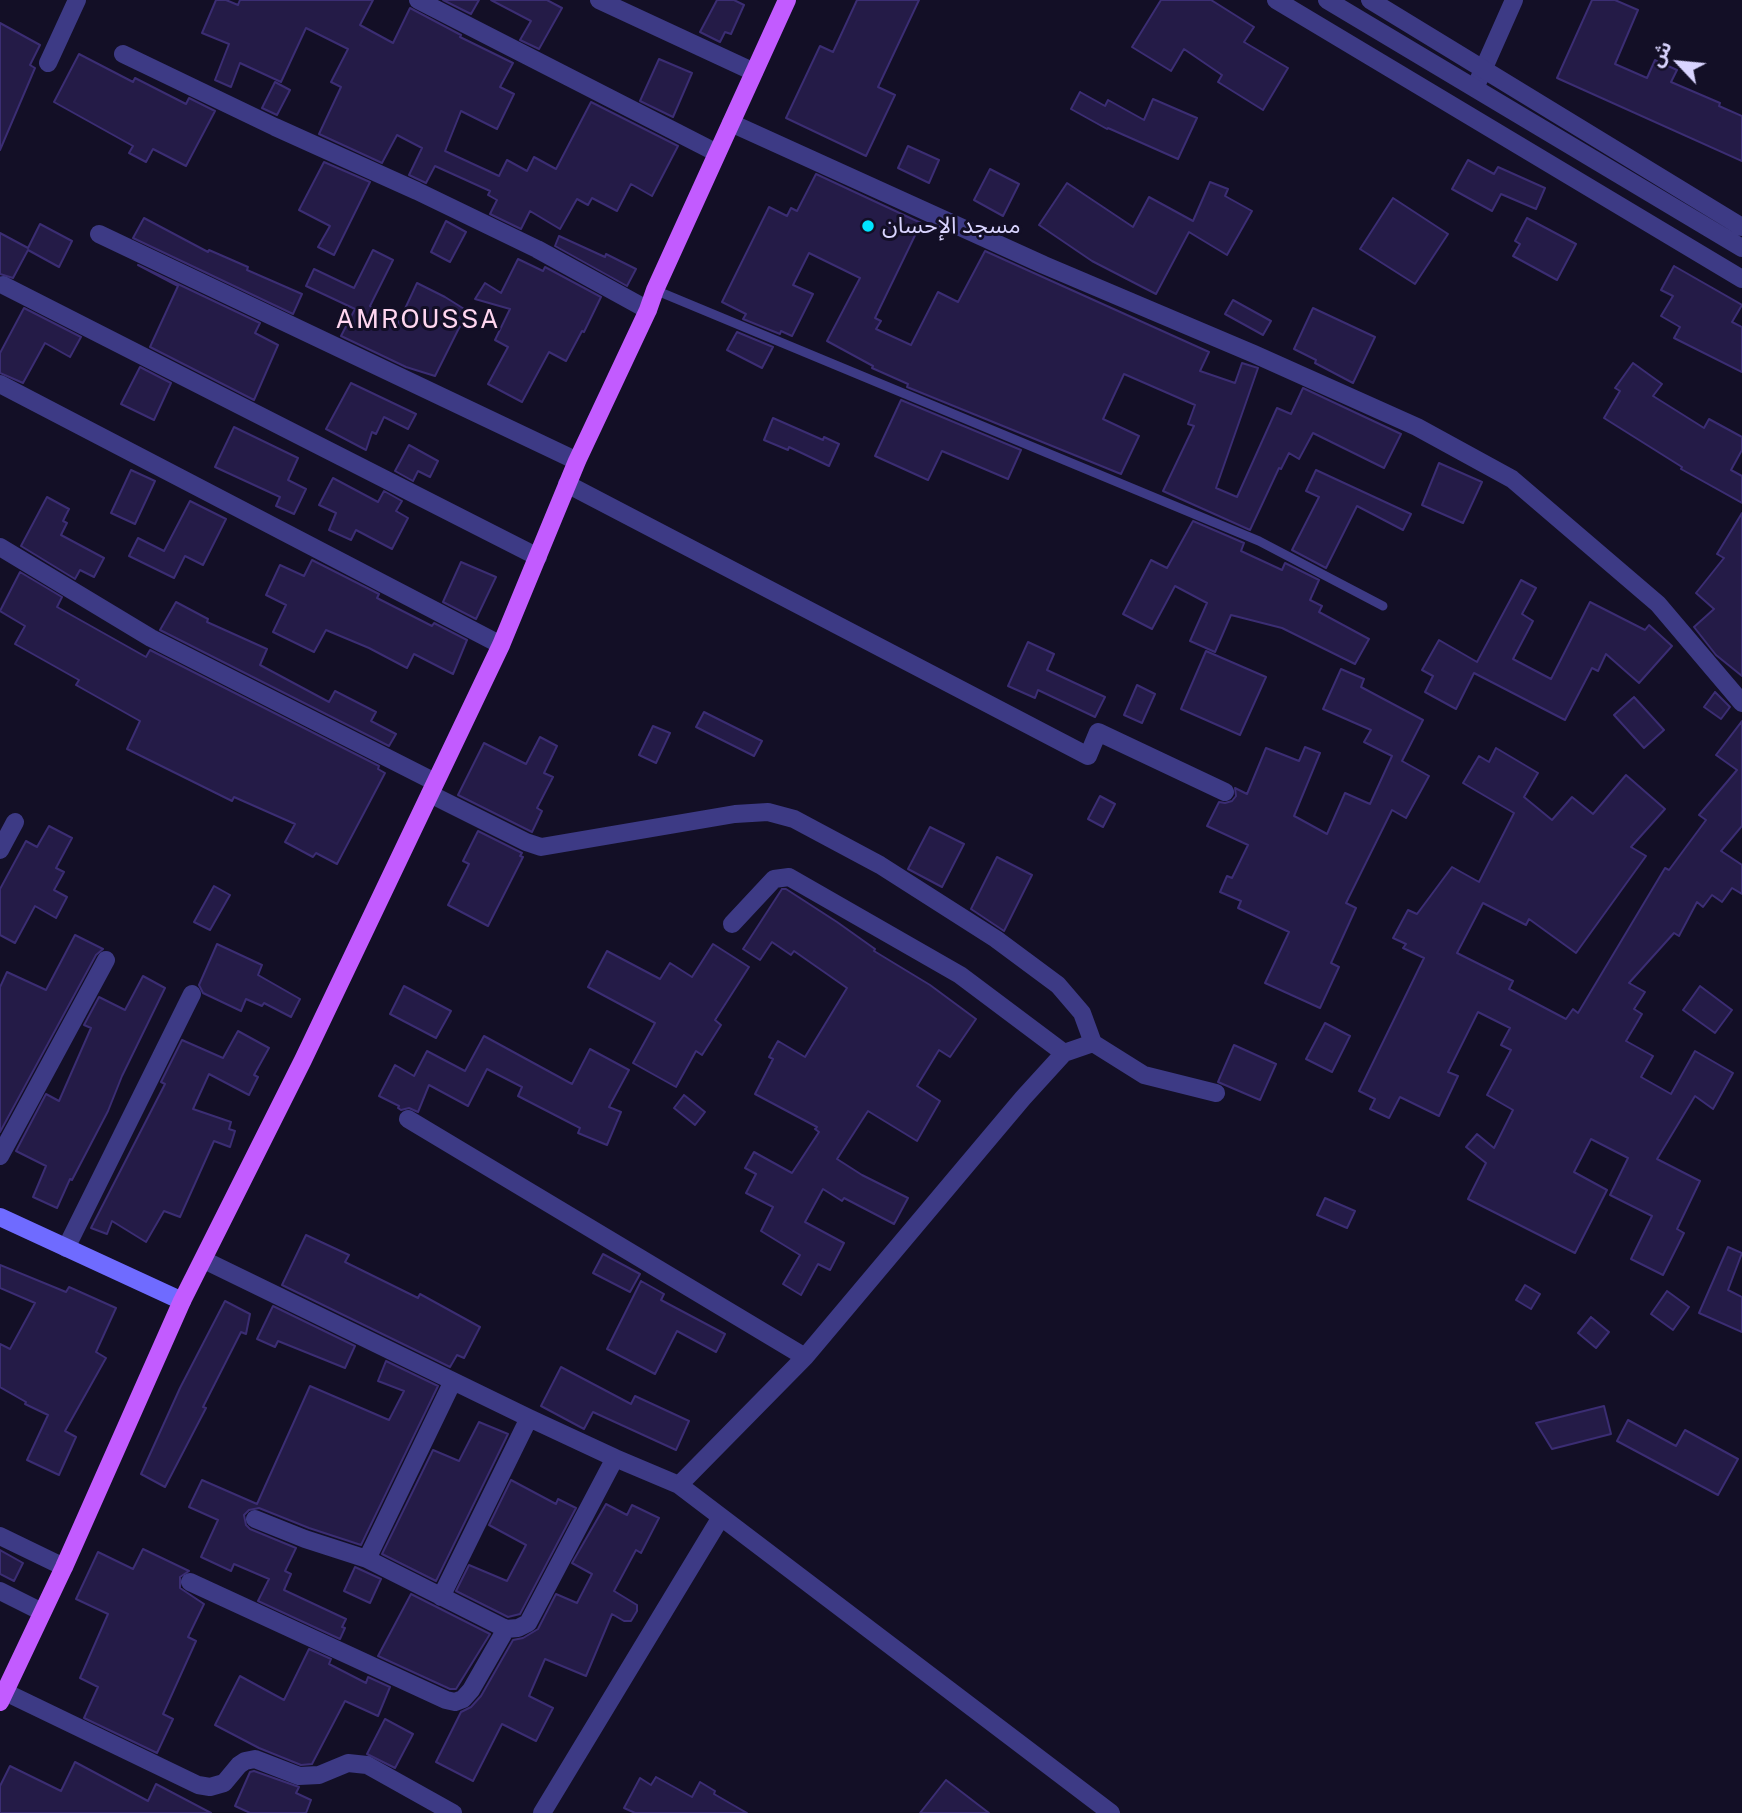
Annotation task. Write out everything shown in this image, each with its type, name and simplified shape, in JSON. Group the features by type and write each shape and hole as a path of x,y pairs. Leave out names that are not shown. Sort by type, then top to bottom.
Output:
{"main road":[{"path":"2,1697 64,1567 182,1301 303,1060 501,645 577,461 787,0"},
{"path":"0,1217 182,1301"}],"street":[{"path":"48,63 77,0"},
{"path":"418,0 717,153"},
{"path":"599,0 754,72"},
{"path":"1276,0 1742,279"},
{"path":"1327,0 1742,247"},
{"path":"1370,0 1742,226"},
{"path":"1475,88 1514,0"},
{"path":"123,54 275,127 429,196 537,249 648,310"},
{"path":"731,123 1044,265 1418,427 1512,480 1658,604 1742,704"},
{"path":"99,234 577,461"},
{"path":"3,285 538,557"},
{"path":"0,384 501,645"},
{"path":"568,484 1088,756 1098,732 1225,792"},
{"path":"0,547 151,638 432,788 526,842 541,847 735,814 768,813 794,819 880,865 996,939 1058,985 1082,1013 1093,1043 1144,1075 1216,1093"},
{"path":"0,850 15,822"},
{"path":"732,924 774,879 789,877 960,975 1064,1053"},
{"path":"0,1156 106,960"},
{"path":"66,1248 192,994"},
{"path":"680,1485 805,1357 1064,1053 1093,1043"},
{"path":"408,1119 805,1357"},
{"path":"204,1260 529,1418 680,1485 1111,1813"},
{"path":"367,1559 453,1381"},
{"path":"440,1597 529,1418"},
{"path":"256,1519 304,1539 367,1559 506,1629 518,1628 527,1623 615,1458"},
{"path":"542,1813 721,1517"},
{"path":"0,1536 64,1567"},
{"path":"190,1582 455,1702 463,1699 471,1690 506,1629"},
{"path":"0,1591 41,1612"},
{"path":"2,1697 198,1786 211,1787 224,1783 239,1765 255,1759 299,1776 319,1775 348,1763 367,1765 453,1813"}],"lane":[{"path":"654,290 1258,541 1383,606"}],"building":[{"path":"216,0 226,0 238,5 240,0 373,0 360,25 393,43 410,8 513,63 500,87 514,94 497,129 461,111 445,151 499,176 507,160 527,171 534,157 556,169 591,102 678,146 652,196 631,184 617,211 592,198 588,205 577,199 560,229 530,211 521,229 490,214 497,200 488,195 490,191 435,166 426,183 409,175 422,148 397,135 382,163 319,134 341,87 331,82 348,49 306,28 281,82 240,63 231,87 215,80 229,44 202,33"},
{"path":"443,0 479,0 471,14"},
{"path":"491,0 547,0 562,8 539,49 520,40 531,21"},
{"path":"717,0 734,0 744,5 731,34 725,32 720,42 700,32"},
{"path":"857,0 919,0 878,87 895,95 866,156 786,118 820,46 833,52"},
{"path":"1161,0 1211,0 1254,27 1244,42 1288,68 1263,110 1218,82 1222,75 1184,49 1171,71 1132,47"},
{"path":"1592,0 1615,0 1638,10 1615,64 1647,78 1655,60 1677,70 1671,82 1720,103 1719,106 1742,116 1742,161 1557,78"},
{"path":"0,23 40,45 30,65 35,68 0,150"},
{"path":"79,54 133,82 135,78 186,104 189,98 215,111 186,166 153,149 146,162 129,153 133,146 54,102"},
{"path":"659,59 692,73 673,117 640,101"},
{"path":"275,82 290,90 277,115 262,108"},
{"path":"1080,92 1105,106 1108,100 1144,120 1153,99 1197,118 1178,159 1107,129 1071,109"},
{"path":"908,146 939,160 929,183 898,168"},
{"path":"1468,160 1494,174 1498,167 1545,188 1536,209 1501,194 1492,211 1452,189"},
{"path":"324,162 370,182 334,255 318,247 330,226 299,210"},
{"path":"990,169 1019,184 1003,216 974,200"},
{"path":"816,174 921,223 875,318 881,321 876,329 911,345 938,292 958,302 985,251 1209,352 1200,371 1235,383 1242,363 1258,368 1216,488 1237,497 1277,408 1291,414 1303,388 1401,434 1384,468 1313,433 1299,459 1289,453 1281,469 1279,468 1250,530 1163,491 1194,426 1188,424 1195,405 1124,374 1103,419 1139,436 1121,474 907,387 908,384 872,368 873,366 827,341 860,278 809,253 793,285 813,294 792,336 743,319 746,314 722,302 769,207 787,216 791,208 797,211"},
{"path":"1210,182 1228,189 1225,196 1252,211 1227,255 1189,232 1156,294 1092,261 1039,225 1067,183 1133,227 1149,197 1193,221"},
{"path":"1393,198 1448,234 1415,284 1360,249"},
{"path":"144,218 208,252 209,250 248,267 247,270 302,294 293,314 133,238"},
{"path":"1527,218 1576,244 1557,280 1513,256 1520,244 1515,241"},
{"path":"446,221 466,232 450,262 431,252"},
{"path":"40,224 72,241 59,267 28,250 13,278 0,274 0,233 28,248"},
{"path":"559,236 636,269 627,286 555,246"},
{"path":"373,250 393,260 370,306 396,328 417,283 469,312 435,376 406,367 341,336 355,309 306,286 314,269 354,288"},
{"path":"518,259 543,271 545,267 601,297 566,361 549,352 522,402 488,384 508,347 495,340 510,309 475,299 485,283 501,293"},
{"path":"138,265 260,323 255,333 278,345 254,400 150,347 178,286"},
{"path":"1674,266 1742,305 1732,322 1742,327 1742,372 1674,338 1680,327 1661,316 1673,296 1661,290"},
{"path":"1233,300 1271,321 1263,335 1225,314"},
{"path":"24,308 81,337 70,357 45,343 23,383 0,373 0,353"},
{"path":"1313,308 1375,337 1353,383 1294,349"},
{"path":"737,332 773,347 762,368 727,350"},
{"path":"1633,363 1662,384 1653,396 1704,428 1709,419 1742,437 1742,450 1731,470 1742,476 1742,503 1681,469 1682,467 1604,418 1620,391 1615,388"},
{"path":"140,367 171,383 154,420 121,404"},
{"path":"351,383 416,414 408,429 384,417 376,434 372,432 366,450 326,429"},
{"path":"901,400 1021,450 1008,479 942,451 928,480 875,456"},
{"path":"773,418 823,440 824,437 839,444 829,466 789,447 788,450 764,440"},
{"path":"234,427 298,458 288,480 306,489 294,514 276,506 280,497 215,467"},
{"path":"409,445 438,461 430,477 418,471 413,481 395,471"},
{"path":"1439,463 1482,482 1463,523 1422,505"},
{"path":"131,470 155,481 135,524 111,513"},
{"path":"1316,470 1411,514 1403,530 1357,506 1326,568 1292,550 1319,497 1306,491"},
{"path":"333,478 378,502 384,491 402,501 396,511 408,518 392,549 356,530 351,540 329,530 336,513 319,505"},
{"path":"47,497 69,509 63,521 67,523 61,535 104,558 94,577 80,570 75,579 21,546"},
{"path":"190,501 226,519 203,565 185,556 174,578 129,556 138,538 164,551"},
{"path":"1742,513 1742,676 1716,655 1694,627 1714,609 1696,593 1724,558 1717,554"},
{"path":"1193,521 1244,543 1241,551 1282,570 1285,563 1319,580 1310,600 1322,606 1319,612 1369,639 1355,664 1282,628 1231,615 1215,652 1190,641 1207,603 1175,586 1152,629 1123,614 1151,560 1167,568"},
{"path":"312,560 379,594 377,598 432,626 434,623 467,640 453,674 414,654 407,668 326,630 314,652 273,632 286,605 266,595 280,565 304,576"},
{"path":"461,562 496,577 476,619 443,602"},
{"path":"20,572 62,597 57,607 146,657 150,650 379,766 378,769 385,773 337,864 316,853 313,857 285,842 295,824 234,797 232,801 127,749 140,721 76,685 79,680 15,644 25,626 0,611"},
{"path":"1521,580 1536,588 1522,614 1533,621 1513,659 1551,679 1590,602 1645,630 1649,625 1672,646 1639,683 1606,654 1598,671 1592,668 1565,720 1474,673 1456,709 1425,692 1433,676 1422,670 1439,640 1477,662"},
{"path":"176,602 208,619 207,622 267,649 260,665 329,702 335,691 376,712 371,721 396,734 389,746 160,630"},
{"path":"1028,642 1054,654 1047,670 1105,697 1095,717 1038,690 1035,698 1008,686"},
{"path":"1206,651 1266,677 1240,735 1181,709"},
{"path":"1341,669 1364,679 1361,687 1423,720 1402,761 1429,776 1406,818 1392,810 1346,903 1356,908 1331,963 1339,967 1320,1008 1265,983 1289,932 1238,908 1241,901 1220,892 1227,876 1232,878 1248,845 1207,826 1219,802 1232,801 1236,796 1235,788 1247,794 1266,748 1299,761 1305,747 1320,753 1294,816 1327,834 1345,793 1370,804 1392,756 1364,742 1371,730 1323,709"},
{"path":"1137,685 1155,694 1142,723 1124,715"},
{"path":"1715,692 1730,707 1721,719 1704,707"},
{"path":"1634,697 1664,730 1644,748 1614,715"},
{"path":"704,712 762,741 754,756 696,727"},
{"path":"1742,721 1742,826 1721,851 1742,865 1742,894 1732,888 1722,902 1712,895 1703,907 1697,902 1679,936 1674,933 1629,983 1645,992 1634,1009 1642,1014 1626,1041 1653,1056 1641,1077 1671,1094 1695,1051 1733,1073 1713,1109 1695,1096 1657,1159 1700,1181 1677,1229 1684,1233 1663,1275 1631,1259 1652,1216 1610,1195 1628,1158 1591,1139 1574,1172 1607,1190 1575,1253 1468,1199 1486,1163 1466,1147 1477,1134 1494,1148 1513,1110 1487,1095 1511,1050 1501,1045 1510,1028 1478,1012 1448,1072 1458,1076 1439,1116 1400,1097 1389,1118 1370,1109 1375,1099 1359,1091 1424,958 1403,948 1406,944 1393,938 1408,910 1417,914 1452,867 1479,882 1514,813 1463,783 1479,756 1489,762 1496,748 1538,773 1524,797 1552,820 1572,797 1593,814 1626,775 1665,809 1631,847 1646,856 1576,953 1529,919 1526,925 1483,903 1457,953 1513,981 1509,989 1566,1019 1573,1009 1578,1013 1665,868 1669,870 1706,820 1699,815 1737,770 1716,755"},
{"path":"653,726 670,733 656,763 639,755"},
{"path":"540,737 557,746 544,773 553,777 537,808 542,811 532,832 458,795 484,743 526,764"},
{"path":"1100,796 1115,804 1103,827 1088,819"},
{"path":"49,826 72,838 56,868 64,872 54,890 67,897 56,918 35,906 15,943 0,935 0,889 26,841 37,847"},
{"path":"930,827 964,844 942,887 908,869"},
{"path":"478,831 522,853 520,856 523,857 488,926 448,905 469,864 463,861"},
{"path":"997,857 1032,875 1004,931 971,909"},
{"path":"214,886 230,895 210,930 194,922"},
{"path":"782,889 837,922 875,949 874,951 930,985 976,1019 950,1057 939,1050 917,1086 940,1101 917,1141 868,1111 837,1159 908,1198 894,1224 844,1198 842,1201 823,1189 805,1222 844,1243 830,1270 818,1264 801,1295 783,1284 800,1255 761,1231 773,1207 746,1193 756,1174 745,1168 754,1152 792,1173 819,1132 815,1129 817,1127 755,1094 773,1059 769,1057 778,1041 805,1057 847,988 794,951 791,955 772,942 760,960 743,949"},
{"path":"75,935 103,949 96,955 0,1132 0,987 7,972 46,990"},
{"path":"217,944 262,965 258,975 300,999 291,1017 264,1003 262,1006 246,999 241,1011 203,993 199,985"},
{"path":"713,944 749,967 715,1020 721,1025 702,1055 696,1051 676,1087 633,1063 655,1023 588,987 607,951 660,979 670,963 692,977"},
{"path":"143,976 165,988 108,1111 57,1208 33,1197 46,1166 16,1151 46,1094 59,1101 91,1028 84,1025 99,997 125,1010"},
{"path":"404,986 451,1011 436,1038 390,1014"},
{"path":"1700,986 1732,1010 1715,1033 1683,1010"},
{"path":"1325,1023 1350,1036 1332,1072 1306,1059"},
{"path":"238,1031 269,1048 254,1075 258,1077 249,1095 209,1074 193,1109 231,1122 229,1129 235,1131 230,1147 214,1141 180,1217 164,1211 146,1242 112,1221 107,1234 91,1228 165,1084 161,1082 182,1040 223,1058"},
{"path":"484,1036 572,1084 590,1049 629,1070 609,1107 621,1112 607,1145 578,1133 580,1128 518,1096 522,1087 487,1069 468,1106 429,1085 418,1112 409,1108 401,1110 399,1106 379,1096 395,1065 414,1076 427,1051 465,1071"},
{"path":"1234,1045 1276,1064 1260,1100 1218,1082"},
{"path":"684,1095 705,1112 695,1125 674,1108"},
{"path":"1325,1198 1355,1211 1347,1228 1317,1215"},
{"path":"306,1235 349,1255 345,1262 418,1298 420,1294 480,1327 464,1358 457,1355 450,1367 282,1285"},
{"path":"1728,1247 1742,1253 1728,1290 1742,1297 1742,1332 1699,1313"},
{"path":"603,1254 640,1274 630,1292 593,1273"},
{"path":"0,1265 66,1292 69,1287 116,1308 96,1352 106,1358 65,1431 76,1437 59,1475 27,1460 48,1415 0,1387 0,1344 10,1349 35,1303 0,1288"},
{"path":"641,1281 664,1294 661,1300 725,1334 716,1352 677,1331 655,1374 607,1349"},
{"path":"1525,1285 1540,1294 1531,1309 1516,1300"},
{"path":"1667,1291 1689,1307 1673,1330 1651,1314"},
{"path":"225,1301 250,1314 246,1334 241,1332 165,1487 141,1474 180,1388"},
{"path":"273,1306 355,1346 345,1368 278,1341 275,1347 257,1339"},
{"path":"1591,1317 1609,1332 1596,1348 1578,1333"},
{"path":"386,1361 438,1386 361,1545 259,1508 249,1510 244,1515 246,1525 250,1529 296,1548 285,1571 291,1574 284,1590 346,1619 340,1639 258,1601 269,1579 234,1564 231,1571 201,1557 218,1520 189,1507 202,1480 257,1504 310,1386 389,1420 404,1391 378,1381"},
{"path":"561,1367 631,1404 635,1396 689,1421 676,1450 593,1412 584,1429 541,1406"},
{"path":"1604,1406 1611,1434 1552,1449 1536,1423"},
{"path":"1628,1420 1676,1446 1685,1430 1738,1459 1718,1495 1617,1441"},
{"path":"479,1422 508,1434 436,1581 382,1554 433,1450 459,1461"},
{"path":"511,1480 556,1504 558,1499 576,1508 520,1614 508,1617 456,1591 469,1565 507,1581 526,1545 489,1525"},
{"path":"606,1504 627,1515 632,1505 659,1518 641,1553 636,1550 614,1591 637,1605 637,1611 631,1621 624,1621 612,1614 586,1676 545,1659 529,1696 553,1708 536,1741 502,1724 473,1781 436,1762 461,1712 471,1707 481,1696 513,1640 523,1638 538,1629 556,1594 577,1603 592,1574 572,1563"},
{"path":"143,1549 189,1571 180,1577 180,1588 204,1604 188,1637 196,1641 163,1714 173,1719 157,1753 84,1718 98,1687 80,1678 108,1614 76,1599 98,1552 133,1569"},
{"path":"0,1550 23,1563 14,1581 0,1574"},
{"path":"355,1567 381,1579 370,1603 344,1591"},
{"path":"411,1594 490,1634 456,1689 450,1689 378,1656"},
{"path":"309,1649 331,1659 329,1664 366,1683 368,1677 390,1687 378,1716 345,1701 312,1764 301,1765 259,1748 215,1725 240,1676 284,1700"},
{"path":"385,1719 413,1734 395,1768 367,1754"},
{"path":"75,1762 148,1801 156,1784 211,1813 0,1813 0,1786 10,1766 61,1791"},
{"path":"254,1771 299,1787 296,1793 311,1800 306,1813 250,1813 235,1806 250,1772"},
{"path":"656,1777 692,1797 700,1782 715,1791 714,1794 747,1813 635,1813 624,1808 640,1778 651,1785"},
{"path":"946,1780 989,1813 920,1813"}],"place":[{"name":"مسجد الإحسان","path":"868,226"}],"district":[{"name":"AMROUSSA","path":"418,320"}]}
